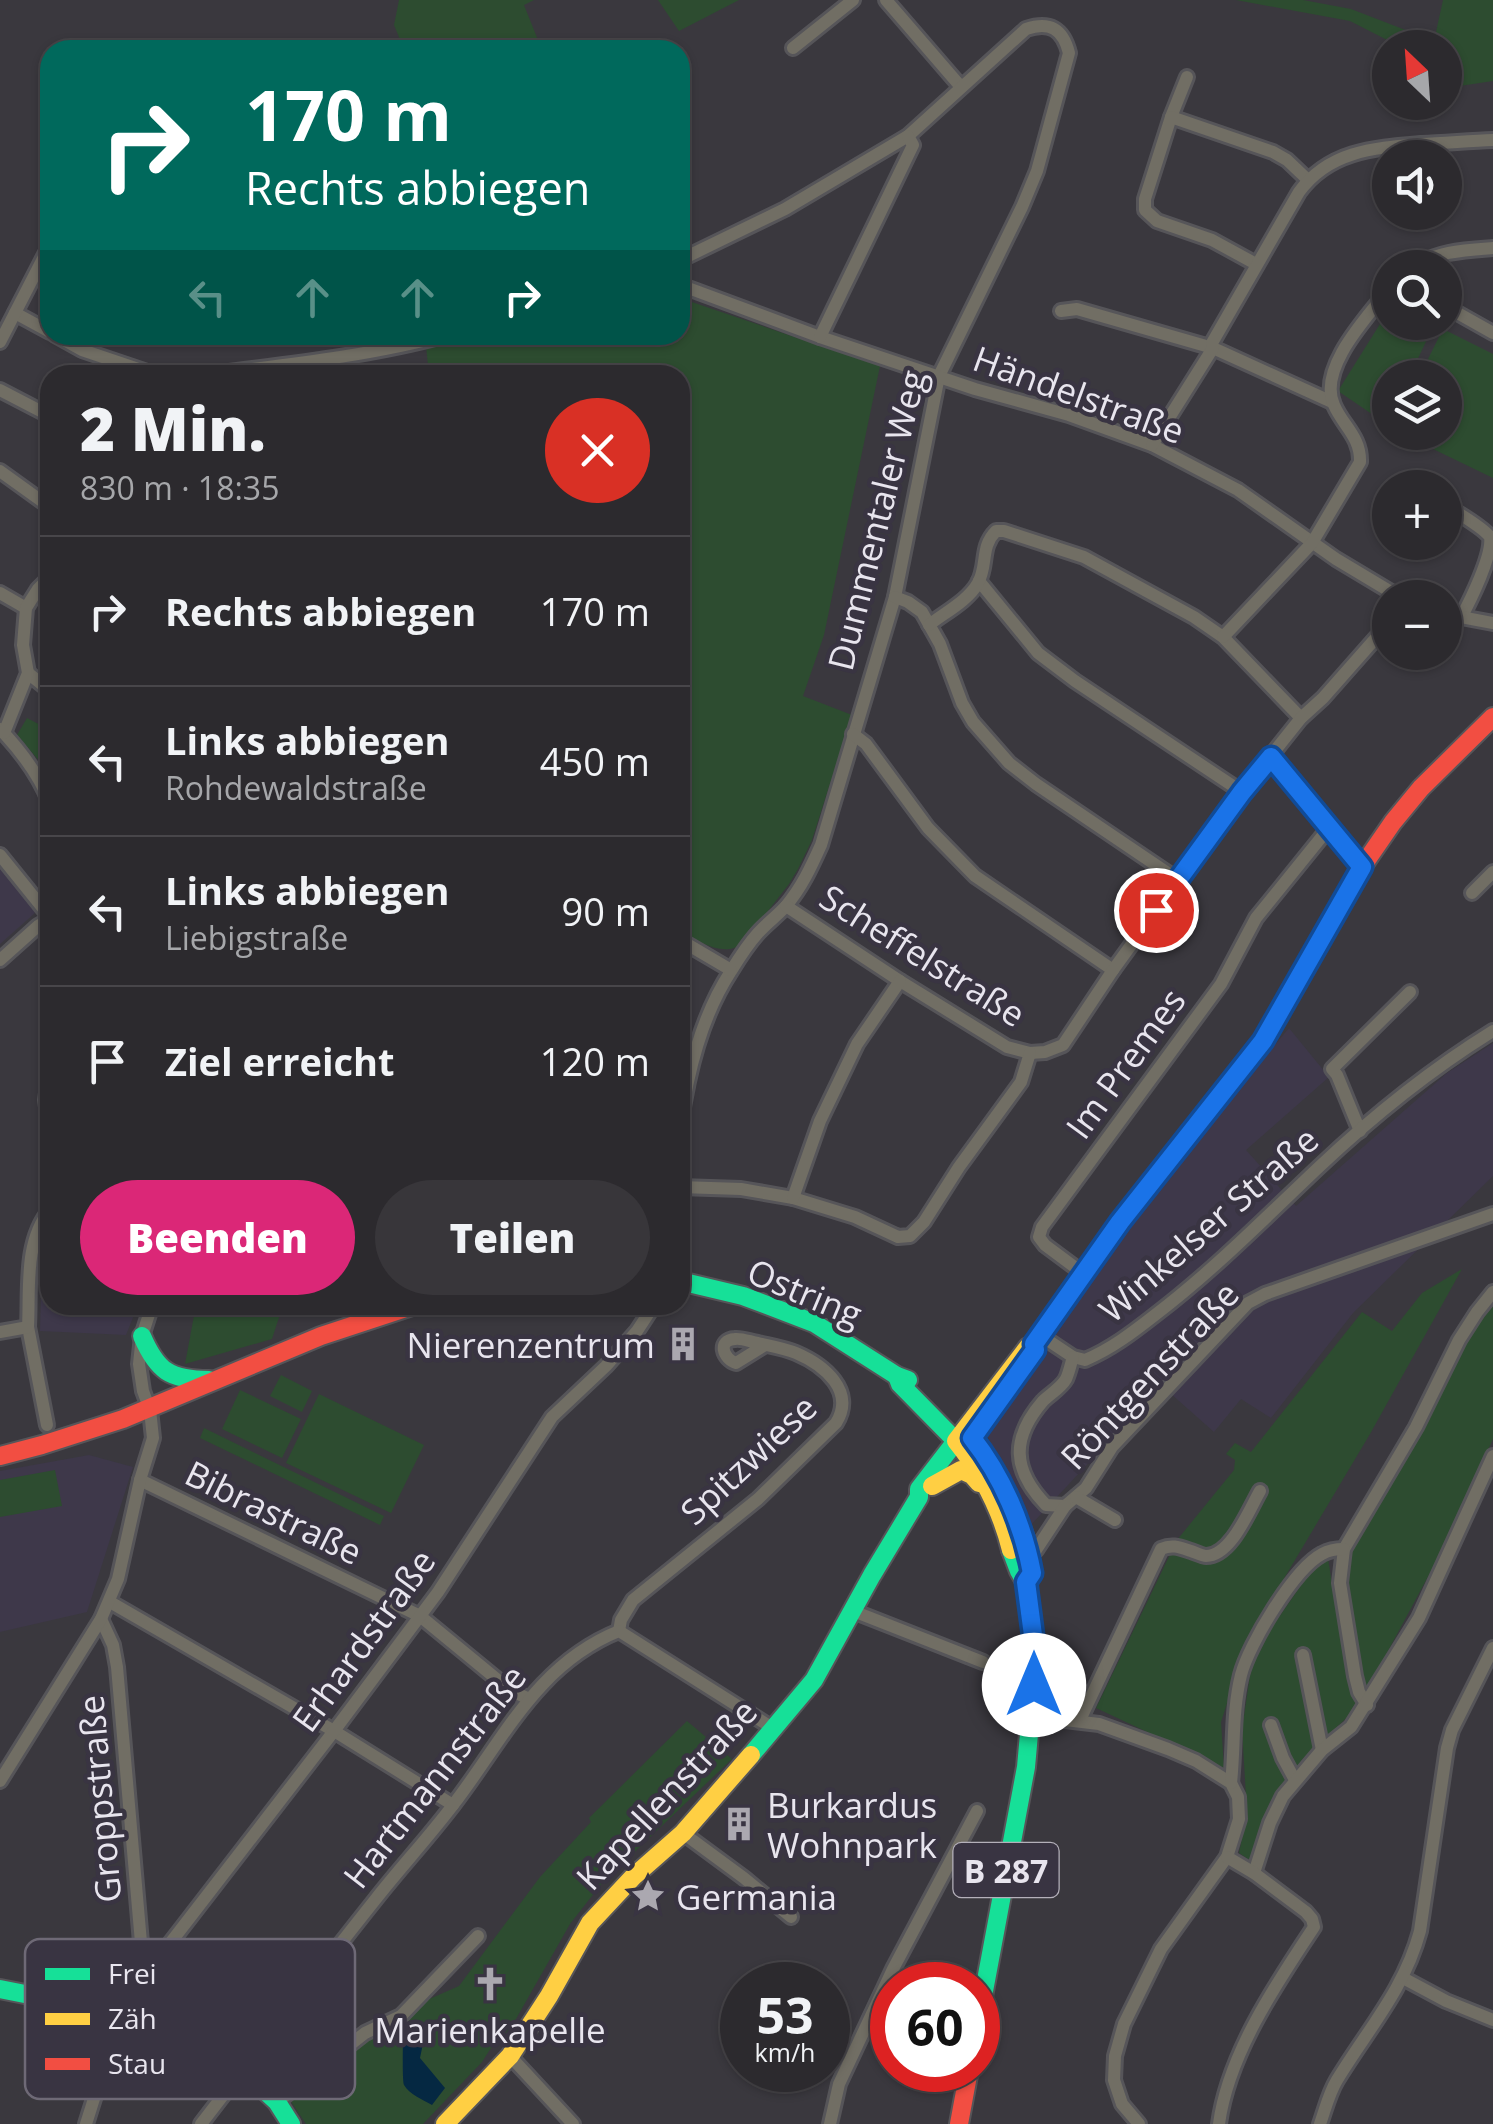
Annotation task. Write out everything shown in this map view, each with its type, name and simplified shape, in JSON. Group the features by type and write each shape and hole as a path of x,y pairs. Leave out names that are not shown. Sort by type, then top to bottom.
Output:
{"main road":[{"name":"Kapellenstraße","path":"445,2124 510,2056 590,1923 633,1877 684,1833 814,1680 925,1491 1035,1350 1037,1339 1120,1222 1263,1041 1362,867 1393,822 1421,788 1493,717"},
{"name":"Ostring","path":"690,1284 744,1296 814,1323 897,1376 905,1377 993,1469 1028,1554 1032,1573 1026,1582"},
{"path":"0,1456 59,1442 150,1410 325,1335 385,1315"},
{"path":"142,1336 166,1374 189,1381 224,1378"},
{"name":"Ostring","path":"964,1439 997,1508 1019,1574 1026,1582 1036,1658 1026,1768 989,1962"},
{"path":"925,1491 953,1471 964,1470 976,1478 989,1504 997,1508"},
{"path":"0,1989 25,1994"},
{"path":"959,2124 965,2092"},
{"path":"274,2099 290,2124"}],"street":[{"path":"793,48 852,0"},
{"path":"690,255 785,209 908,136 961,87 886,0"},
{"name":"Dummentaler Weg","path":"731,970 804,881 821,845 894,598 938,376 1037,171 1070,52 1066,38 1053,28 1038,25 1026,30 961,87"},
{"path":"1187,78 1171,117 1145,210 1157,221 1212,240 1256,264"},
{"path":"1171,117 1280,155 1308,180"},
{"path":"820,337 913,145 908,136"},
{"path":"1152,446 1213,348 1212,343 1256,264 1308,180 1331,162 1363,150 1493,140"},
{"path":"1462,250 1493,248"},
{"path":"0,342 40,266"},
{"name":"Händelstraße","path":"690,289 820,337 975,389 1069,415 1152,446 1238,490 1373,580"},
{"path":"1061,311 1077,309 1213,348 1332,402 1356,438 1360,462 1312,543 1223,637"},
{"path":"15,312 40,327"},
{"path":"1332,402 1332,370 1372,312"},
{"path":"1462,316 1493,333"},
{"path":"73,345 126,365"},
{"path":"277,365 405,345"},
{"path":"0,390 40,411"},
{"path":"0,472 40,500"},
{"path":"1462,516 1490,536 1492,553 1462,616"},
{"path":"928,625 969,594 979,581 986,540 996,531 1004,530 1084,558 1194,617 1223,637 1301,718"},
{"path":"979,581 1038,653 1242,792"},
{"path":"40,587 26,608 23,645 28,673 2,731 40,782"},
{"path":"0,593 26,608"},
{"path":"894,598 922,612 940,644 962,703 973,722 1009,763 1178,880"},
{"path":"1462,618 1493,623"},
{"path":"690,1187 741,1189 794,1198 856,1217 898,1237 910,1236 924,1222 1022,1082 1030,1053 1063,1045 1242,792 1301,718 1372,642"},
{"path":"28,673 40,683"},
{"path":"853,734 866,744 928,828 975,876 1113,970"},
{"path":"1271,757 1362,867"},
{"name":"Im Premes","path":"1084,1274 1046,1246 1039,1236 1042,1227 1220,984 1256,918 1328,828"},
{"path":"0,854 40,905"},
{"path":"1472,893 1493,872"},
{"name":"Scheffelstraße","path":"786,906 1007,1047 1030,1053"},
{"path":"0,960 40,925"},
{"path":"690,946 731,970 690,1060"},
{"path":"794,1198 820,1121 857,1044 900,981"},
{"name":"Winkelser Straße","path":"1360,1130 1332,1069 1410,992"},
{"name":"Winkelser Straße","path":"1037,1339 1084,1360 1110,1350 1221,1261 1360,1130 1448,1060 1493,1031"},
{"name":"Röntgenstraße","path":"1028,1554 1036,1550 1086,1488 1112,1447 1248,1303 1493,1214"},
{"path":"40,1225 34,1239 28,1327 47,1425"},
{"path":"1366,1705 1354,1676 1340,1583 1344,1549 1416,1426 1459,1340 1493,1292"},
{"path":"0,1780 101,1619 118,1579 153,1438 138,1364 149,1315"},
{"name":"Erhardstraße","path":"173,1939 420,1616 552,1417 627,1343 647,1315"},
{"path":"0,1332 28,1327"},
{"name":"Spitzwiese","path":"619,1631 634,1600 758,1499 842,1413 843,1394 826,1374 797,1354 766,1345"},
{"name":"Röntgenstraße","path":"1073,1357 1066,1380 1032,1414 1021,1434 1021,1464 1033,1491 1046,1505 1071,1502 1114,1520"},
{"path":"1254,1874 1282,1796 1322,1750 1351,1727 1419,1618 1493,1456"},
{"name":"Bibrastraße","path":"140,1480 420,1616 510,1690 528,1700"},
{"path":"1080,1720 1160,1549 1176,1546 1204,1556 1220,1552 1235,1536 1260,1491"},
{"path":"1139,2124 1122,2104 1114,2080 1115,2056 1124,2024 1161,1949 1227,1857 1239,1819 1238,1797 1231,1782 1233,1719 1242,1670 1276,1604 1302,1571 1322,1553 1344,1549"},
{"path":"110,1602 334,1731 453,1805"},
{"path":"853,1611 983,1662"},
{"name":"Groppstraße","path":"101,1619 112,1645 119,1681 141,1939"},
{"path":"619,1631 774,1729"},
{"name":"Hartmannstraße","path":"344,1939 453,1805 528,1700 568,1658 619,1631"},
{"path":"1320,2124 1335,2084 1403,1978 1420,1931 1446,1748 1493,1648"},
{"path":"1303,1656 1322,1750"},
{"path":"1031,1716 1099,1724 1168,1748 1231,1782"},
{"path":"1271,1725 1295,1780"},
{"path":"830,2124 839,2084 894,1969 978,1812"},
{"path":"684,1833 791,1917"},
{"path":"1219,2124 1232,2074 1253,2030 1285,1970 1314,1927 1306,1912 1227,1857"},
{"path":"355,2041 401,2016 478,1936"},
{"path":"1403,1978 1446,2002 1493,2020"},
{"path":"510,2056 573,2124"},
{"name":"Erhardstraße","path":"86,2124 94,2099"},
{"name":"Hartmannstraße","path":"201,2124 220,2099"},
{"path":"277,2102 281,2099"}],"shaded area":[{"path":"0,866 36,912 0,944"},
{"path":"1289,1028 1329,1077 1246,1150 1296,1206 1447,1073 1493,1043 1493,1176 1353,1313 1271,1418 1241,1399 1214,1432 1161,1385 1028,1528 984,1429 1138,1209"},
{"path":"40,1315 134,1315 126,1335 40,1331"},
{"path":"89,1455 133,1467 87,1612 0,1632 0,1471"}],"green space":[{"path":"399,0 534,0 524,5 538,40 400,40 394,25"},
{"path":"658,0 739,0 679,31"},
{"path":"1236,0 1303,0 1351,9 1405,30 1372,32 1350,21"},
{"path":"1443,0 1493,0 1493,81 1462,86 1462,30 1436,30"},
{"path":"690,301 880,366 824,635 803,696 852,715 812,840 798,869 736,947 719,949 690,936 690,365 428,365 426,346 690,345"},
{"path":"1372,337 1372,340 1427,340 1417,360 1372,360 1372,414 1338,391"},
{"path":"1462,338 1493,354 1493,478 1435,450 1462,450 1462,360 1428,360 1438,340"},
{"path":"27,718 40,725 40,762 17,735"},
{"path":"1462,1269 1248,1639 1221,1722 1224,1768 1096,1708 1177,1540 1234,1470 1235,1460 1226,1454 1235,1443 1251,1452 1362,1312 1392,1331 1422,1293"},
{"path":"1493,1306 1493,1439 1438,1558 1367,1690 1362,1686 1344,1581 1351,1552 1465,1341"},
{"path":"194,1315 280,1315 272,1339 185,1364"},
{"path":"281,1375 312,1391 302,1412 270,1396"},
{"path":"240,1390 301,1419 282,1458 222,1429"},
{"path":"319,1394 424,1445 391,1513 286,1463"},
{"path":"204,1428 384,1516 380,1525 200,1438"},
{"path":"55,1470 62,1506 0,1517 0,1480"},
{"path":"1328,1558 1358,1707 1302,1760 1270,1802 1251,1861 1239,1853 1247,1813 1242,1729 1251,1669 1272,1627 1311,1571"},
{"path":"687,1721 732,1759 602,1883 570,1924 508,2033 500,2034 482,2062 423,2124 306,2124 290,2100 355,2099 355,2050 409,2008 459,1986 540,1877 591,1822 589,1818"}],"water":[{"path":"427,2024 420,2058 445,2088 432,2105 409,2091 403,2076 403,2034 413,2026"}],"traffic: fast":[{"path":"690,1283 743,1296 814,1323 908,1380"},
{"path":"142,1336 153,1358 166,1371 184,1378 209,1380"},
{"path":"751,1755 814,1680 919,1497 919,1489 956,1441 900,1384 897,1376"},
{"path":"989,1962 1026,1767 1036,1657 1026,1583 1011,1550"},
{"path":"0,1989 25,1994"},
{"path":"274,2099 291,2124"}],"traffic: slow":[{"path":"1011,1550 990,1492 956,1441 1034,1344 1120,1221 1170,1158"},
{"path":"932,1486 961,1470 979,1483"},
{"path":"445,2124 510,2056 590,1923 633,1877 683,1833 751,1755"}],"traffic: jam":[{"path":"1170,1158 1263,1041 1362,867 1393,822 1421,788 1493,717"},
{"path":"0,1456 123,1419 321,1336 385,1315"},
{"path":"1004,1491 1028,1548 1027,1581"},
{"path":"959,2124 965,2092"}],"place":[{"name":"Nierenzentrum","path":"683,1344"},
{"name":"Burkardus Wohnpark","path":"739,1824"},
{"name":"Germania","path":"648,1896"},
{"name":"Marienkapelle","path":"490,1984"}],"route":[{"path":"1034,1685 1036,1658 1026,1582 1032,1573 1028,1554 1006,1494 972,1438 1120,1222 1263,1041 1362,867 1271,757 1156,910"}]}
